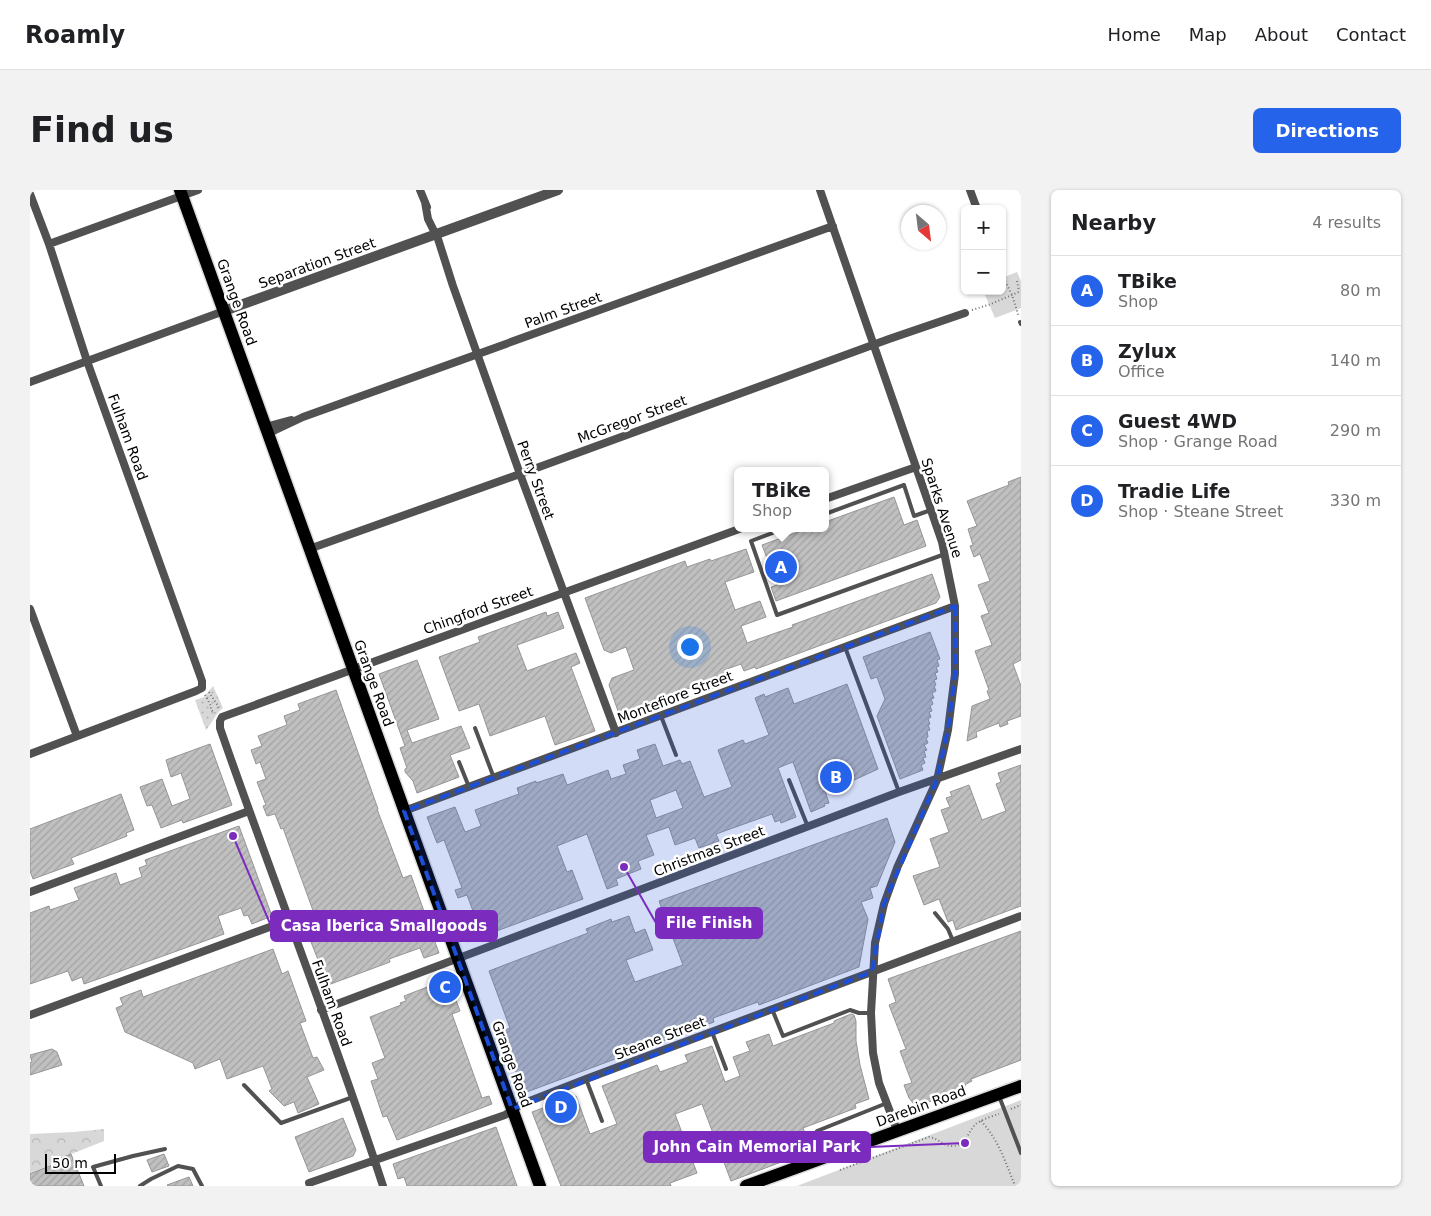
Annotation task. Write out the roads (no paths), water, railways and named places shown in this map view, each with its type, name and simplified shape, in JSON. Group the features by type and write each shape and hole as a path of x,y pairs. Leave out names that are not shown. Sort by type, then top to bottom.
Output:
{"main road":[{"name":"Grange Road","path":"181,193 540,1186"},
{"name":"Darebin Road","path":"746,1186 1021,1086"}],"street":[{"path":"49,244 181,193 198,190"},
{"name":"Perry Street","path":"420,190 425,202 428,219 436,234 520,474 616,733"},
{"name":"Separation Street","path":"30,382 558,190"},
{"name":"Sparks Avenue","path":"820,190 942,542 955,606 955,674 948,730 937,780 896,868 884,904 875,943 870,1013 873,1053 879,1083 898,1130"},
{"path":"970,190 976,205"},
{"name":"Fulham Road","path":"30,194 49,244 87,361 202,680 202,688 196,691 77,736"},
{"name":"Palm Street","path":"266,430 833,226"},
{"name":"McGregor Street","path":"309,549 874,344 965,313"},
{"path":"829,498 916,467"},
{"name":"Chingford Street","path":"222,716 734,531"},
{"name":"Montefiore Street","path":"404,811 955,606"},
{"path":"30,609 77,736 30,754"},
{"name":"Fulham Road","path":"222,716 220,728 248,811 353,1097 383,1186"},
{"name":"Christmas Street","path":"321,1010 899,792 1021,749"},
{"path":"30,892 248,811"},
{"name":"Steane Street","path":"309,1184 374,1159 499,1117 522,1104 586,1079 1021,916"},
{"path":"30,1015 289,920"}],"lane":[{"path":"829,513 904,485 914,516 931,510"},
{"path":"775,532 751,541 778,615 945,554"},
{"path":"845,647 899,792"},
{"path":"661,716 676,755"},
{"path":"475,728 494,778"},
{"path":"460,762 469,787"},
{"path":"790,780 808,827"},
{"path":"934,913 948,929 954,941"},
{"path":"772,1009 783,1036 850,1010 859,1013 870,1013"},
{"path":"712,1032 726,1069"},
{"path":"586,1079 602,1121"},
{"path":"244,1085 281,1123 353,1097"},
{"path":"999,1094 1021,1153"},
{"path":"827,1156 817,1131 887,1103"},
{"path":"101,1186 93,1167 165,1149"},
{"path":"140,1186 178,1166 193,1169 202,1186"}],"place":[{"name":"TBike","path":"781,567"},
{"name":"Zylux","path":"836,777"},
{"name":"Casa Iberica Smallgoods","path":"233,836"},
{"name":"File Finish","path":"624,867"},
{"name":"Guest 4WD","path":"445,987"},
{"name":"Tradie Life","path":"561,1107"},
{"name":"John Cain Memorial Park","path":"965,1143"}]}
